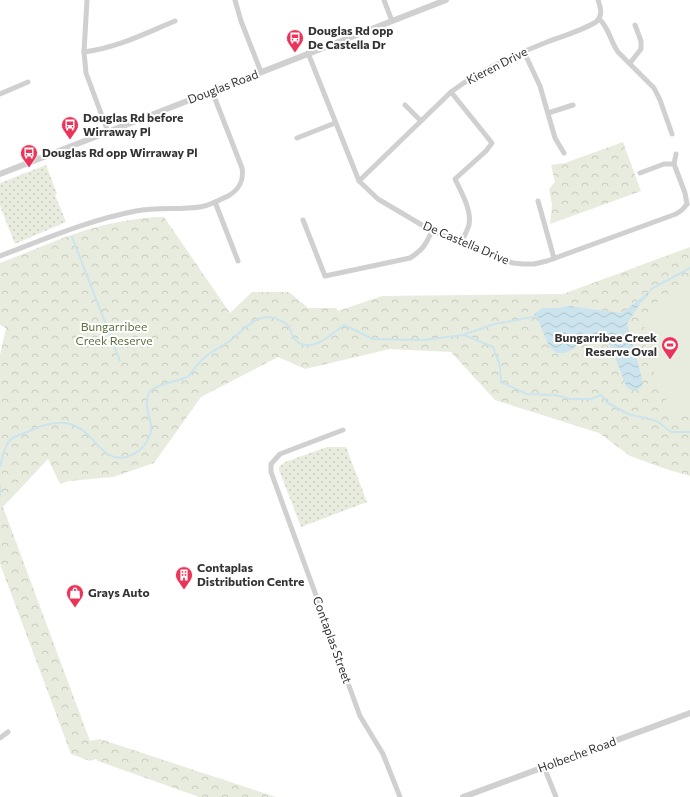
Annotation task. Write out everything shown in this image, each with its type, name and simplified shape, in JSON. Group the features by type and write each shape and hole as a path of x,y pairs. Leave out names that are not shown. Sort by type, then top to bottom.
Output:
{"street":[{"path":"87,0 84,52 86,73 108,132"},
{"path":"235,0 240,18 261,72"},
{"path":"384,0 392,21"},
{"name":"Douglas Road","path":"0,174 446,0"},
{"path":"598,0 601,8 601,15 599,18 606,24 614,46 658,94 672,134"},
{"name":"Kieren Drive","path":"359,181 451,92 475,75 535,47 592,24 599,18"},
{"path":"84,52 101,50 114,46 175,21"},
{"path":"630,63 641,49 635,25"},
{"path":"524,52 540,86 555,138 564,153"},
{"name":"De Castella Drive","path":"308,53 359,181 378,199 432,231 500,259 513,263 534,264 676,214 688,204"},
{"path":"0,94 28,82"},
{"path":"0,256 88,223 137,211 200,207 215,202 233,193 238,188 243,177 243,172 212,91"},
{"path":"451,92 492,143 486,151 455,179 467,206 469,218 469,225 461,243"},
{"path":"405,105 421,121"},
{"path":"548,113 573,105"},
{"path":"297,138 335,123"},
{"path":"676,154 674,164 688,204"},
{"path":"640,173 664,164 674,164"},
{"path":"538,201 554,258"},
{"path":"215,202 238,262"},
{"path":"303,220 325,276 410,258 420,252 427,243 432,231"},
{"name":"Contaplas Street","path":"343,430 280,454 271,464 271,472 360,716 383,754 400,797"},
{"name":"Holbeche Road","path":"464,797 690,713"},
{"path":"0,738 8,732"},
{"path":"544,767 556,797"}],"green space":[{"path":"623,142 641,191 550,224 552,205 549,189 555,182 551,165 565,163"},
{"path":"46,165 57,194 55,195 66,222 15,244 0,206 0,183"},
{"name":"Bungarribee Creek Reserve","path":"164,217 230,313 252,292 289,292 308,308 336,308 338,311 382,296 563,294 690,247 690,476 630,456 599,433 495,400 451,352 390,349 305,369 278,357 201,397 154,463 113,477 69,481 60,484 48,459 3,507 90,741 100,739 276,797 199,797 96,759 90,761 71,754 0,564 0,355 6,328 0,325 0,263 99,226"},
{"name":"Bungarribee Creek Reserve Oval","path":"690,289 690,414 673,415 653,370 646,349 644,324 654,306 663,296"},
{"path":"327,447 346,447 367,502 301,527 279,467 285,462"}],"water":[{"path":"653,288 641,302 627,324 642,378 642,386 636,391 629,389 626,386 612,349 607,341 600,339 589,340 582,342 564,353 556,353 549,346 538,318 534,314 542,308 569,306 622,313"}],"waterway":[{"path":"72,237 120,361"},
{"path":"651,289 690,268"},
{"path":"465,334 495,324 538,316"},
{"path":"0,466 6,445 10,440 52,423 73,425 87,434 111,456 118,458 126,457 139,451 148,439 151,431 147,406 147,399 150,391 160,385 187,377 208,355 231,340 253,322 265,317 276,319 286,324 290,328 294,339 304,345 314,344 321,341 344,325 373,339 423,340 464,335 493,347 500,366 501,382 527,394 555,395 570,399 591,399 601,395 608,403 628,414 657,421 671,432 690,432"},
{"path":"0,486 0,496"}],"place":[{"name":"Douglas Rd opp De Castella Dr","path":"295,53"},
{"name":"Douglas Rd before Wirraway Pl","path":"70,140"},
{"name":"Douglas Rd opp Wirraway Pl","path":"29,168"},
{"name":"Bungarribee Creek Reserve Oval","path":"670,360"},
{"name":"Contaplas Distribution Centre","path":"184,590"},
{"name":"Grays Auto","path":"75,608"}]}
